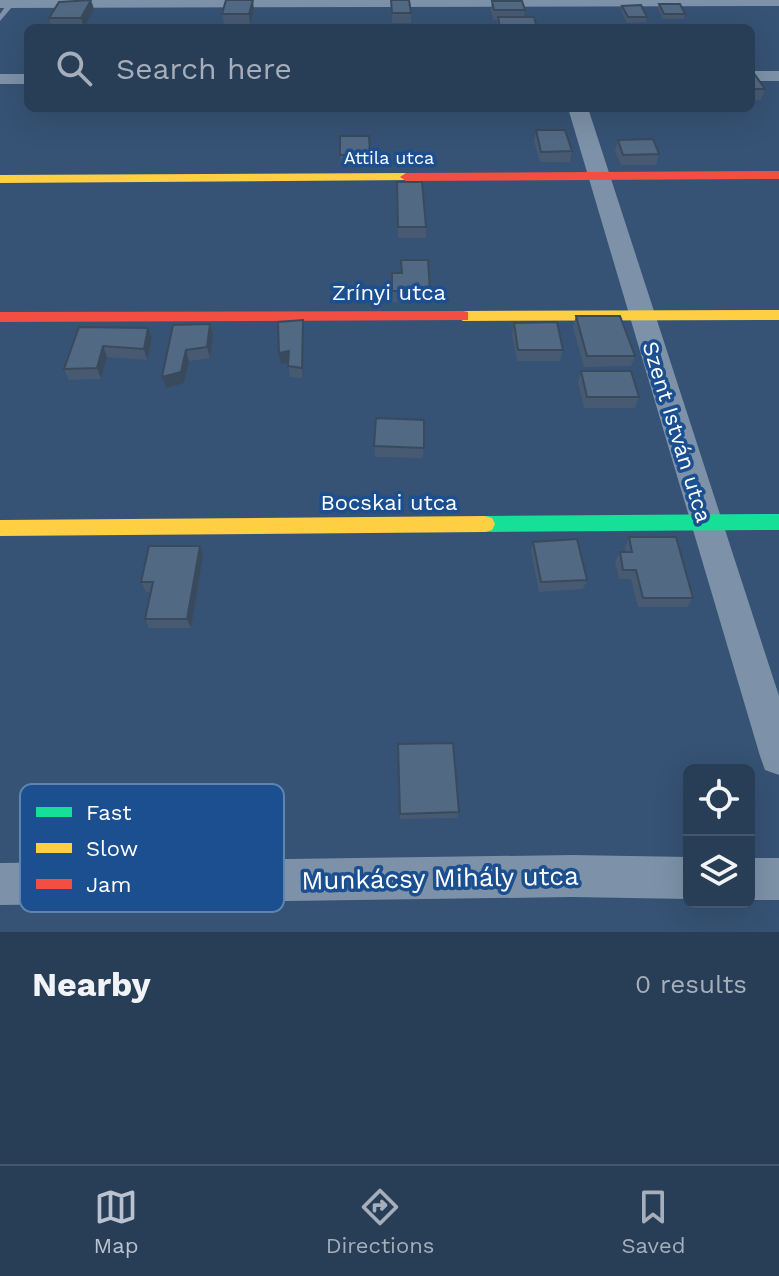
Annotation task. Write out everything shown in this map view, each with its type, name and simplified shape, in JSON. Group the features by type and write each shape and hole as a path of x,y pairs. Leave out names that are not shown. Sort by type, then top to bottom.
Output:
{"street":[{"path":"8,2 546,6 779,1"},
{"path":"755,76 779,76"},
{"path":"0,79 24,79"},
{"name":"Szent István utca","path":"579,112 779,756"},
{"name":"Attila utca","path":"0,179 779,175"},
{"name":"Zrínyi utca","path":"0,317 779,315"},
{"name":"Bocskai utca","path":"0,528 779,522"},
{"name":"Munkácsy Mihály utca","path":"284,880 572,876 683,878"},
{"path":"755,879 779,879"},
{"name":"Munkácsy Mihály utca","path":"0,884 20,884"}],"lane":[{"path":"0,19 8,2"}],"building":[{"path":"91,0 81,18 49,18 59,2"},
{"path":"226,0 253,0 249,14 222,14"},
{"path":"391,0 409,0 411,13 392,13"},
{"path":"492,1 522,1 525,10 494,10"},
{"path":"659,4 680,4 685,14 664,14"},
{"path":"641,5 647,17 628,17 622,6"},
{"path":"498,17 534,17 536,24 499,24"},
{"path":"755,75 765,89 755,89"},
{"path":"536,130 565,130 572,151 541,152"},
{"path":"340,136 369,136 370,155 340,155"},
{"path":"653,139 659,154 623,155 618,140"},
{"path":"397,182 422,182 426,227 398,227"},
{"path":"401,260 428,260 430,291 392,291 392,273 402,273"},
{"path":"576,316 620,316 635,356 587,356"},
{"path":"303,320 302,368 288,366 289,351 279,353 278,322"},
{"path":"557,322 563,350 518,350 514,323"},
{"path":"210,324 207,347 186,350 181,372 162,377 173,325"},
{"path":"79,327 148,328 144,349 103,346 97,368 64,369"},
{"path":"581,371 631,371 639,397 587,397"},
{"path":"376,418 424,420 424,448 374,446"},
{"path":"629,537 676,537 693,598 643,598 636,570 623,570 620,552 632,552"},
{"path":"577,539 587,580 541,582 533,542"},
{"path":"149,546 200,546 187,619 145,619 153,582 141,582"},
{"path":"453,743 459,812 400,814 398,744"}],"traffic: fast":[{"path":"485,524 779,522"}],"traffic: slow":[{"path":"0,179 406,177"},
{"path":"463,316 779,315"},
{"path":"0,528 485,524"}],"traffic: jam":[{"path":"406,177 779,175"},
{"path":"0,317 463,316"}]}
